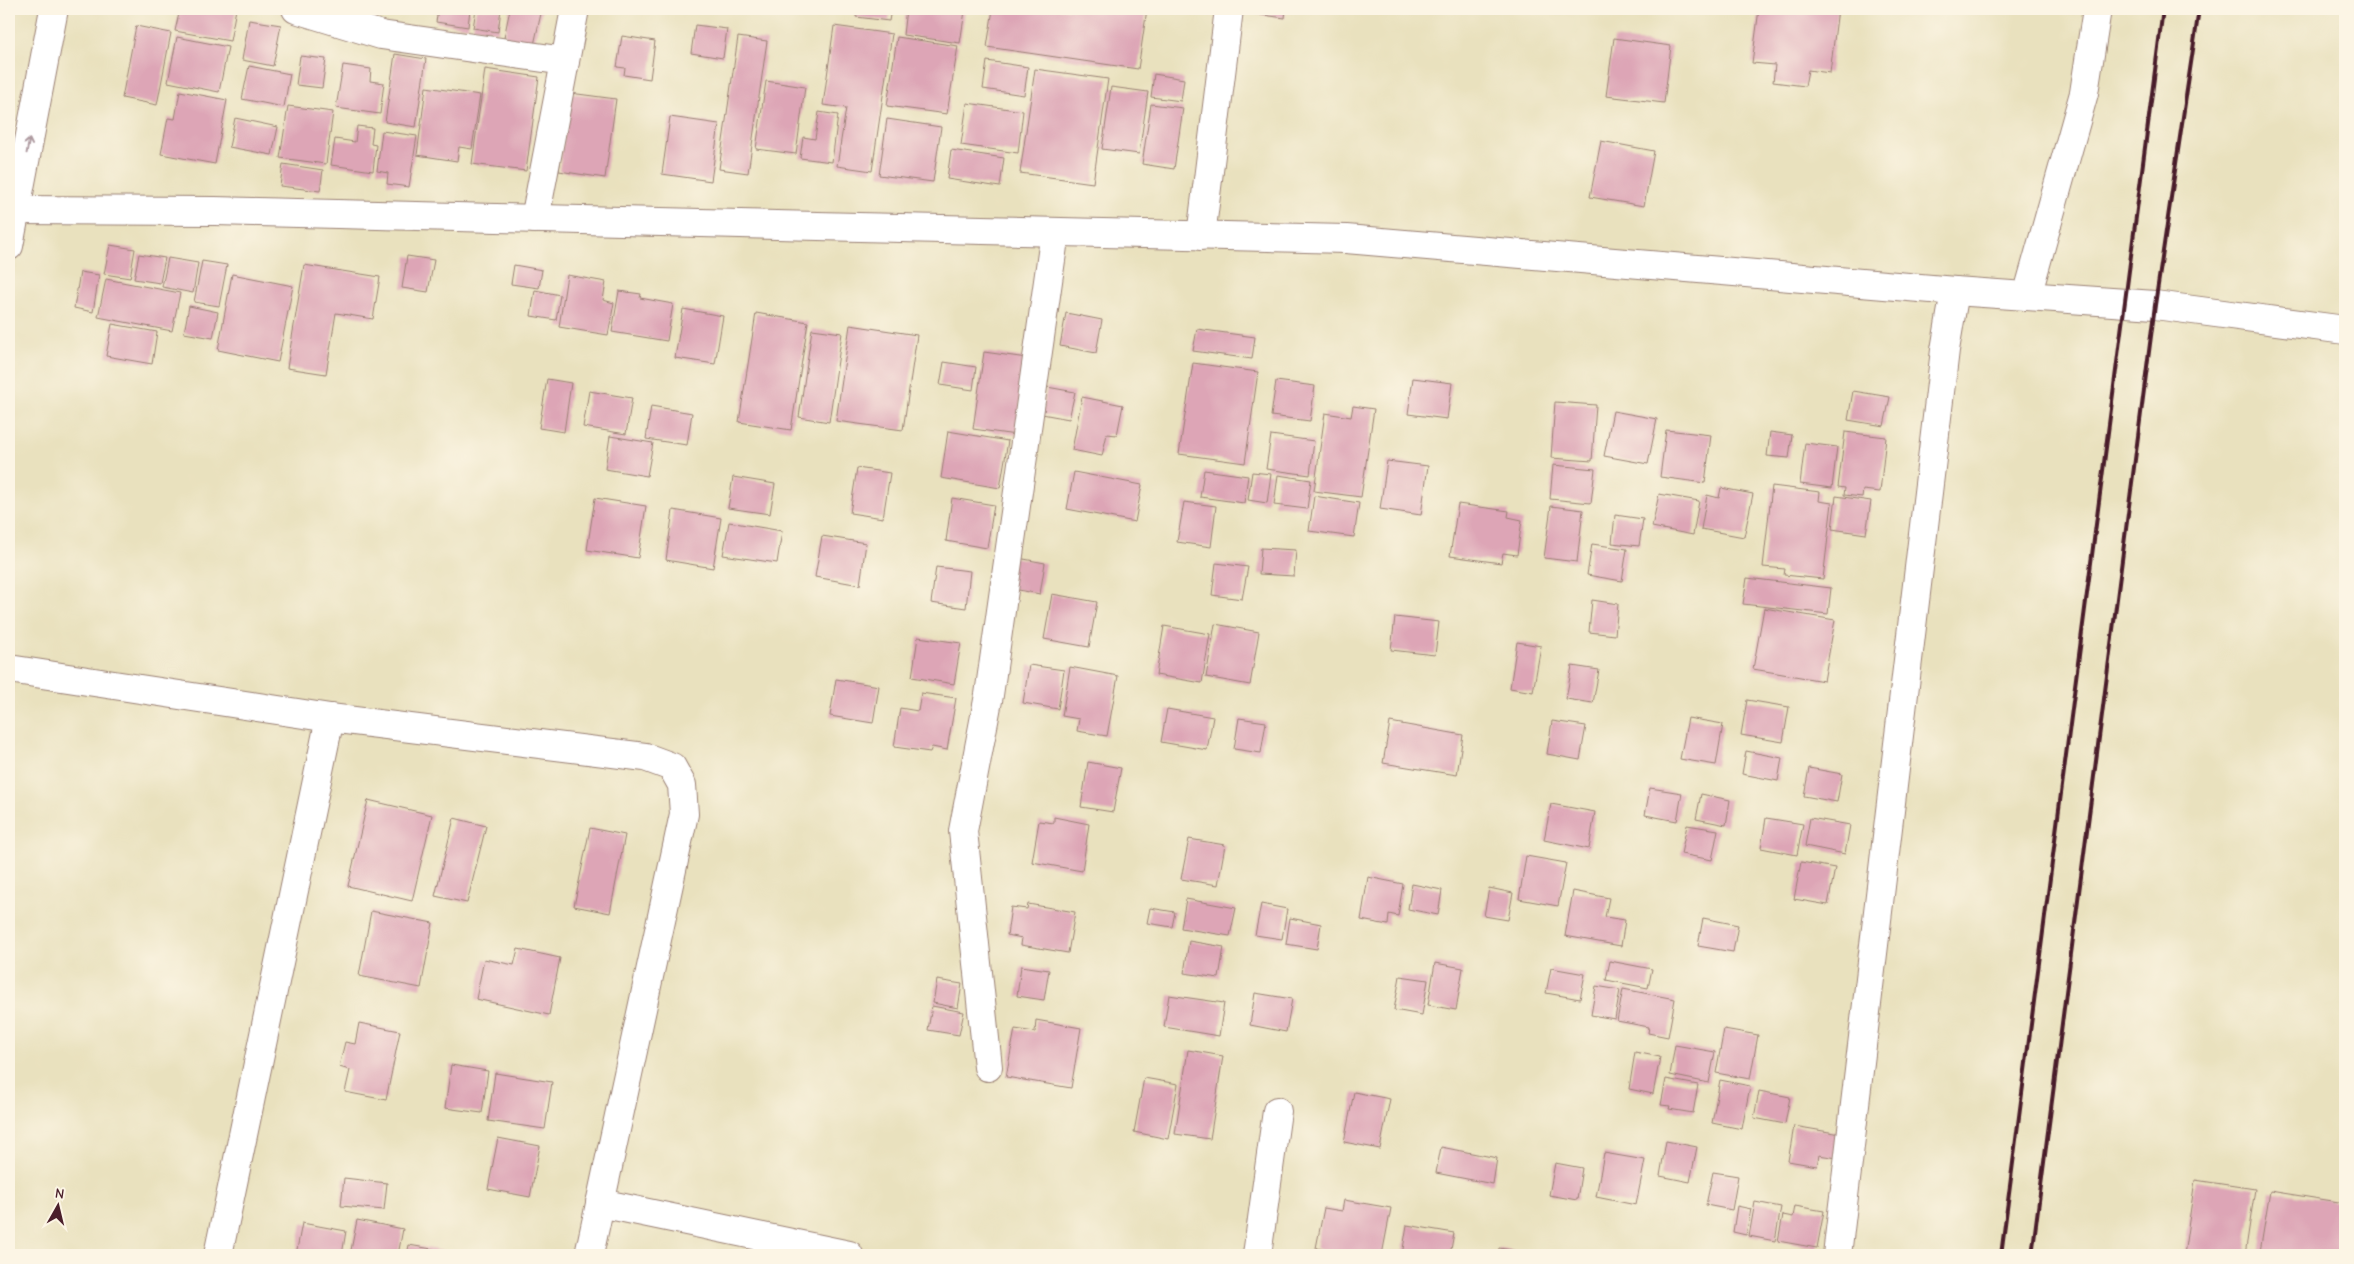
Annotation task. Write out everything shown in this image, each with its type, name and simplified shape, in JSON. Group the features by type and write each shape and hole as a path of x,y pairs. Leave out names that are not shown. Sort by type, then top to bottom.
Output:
{"street":[{"path":"9,246 12,210 54,9"},
{"path":"296,9 381,35 565,61"},
{"path":"535,219 575,9"},
{"path":"1201,236 1230,9"},
{"path":"2027,296 2061,182 2084,93 2097,9"},
{"path":"12,210 215,211 1346,239 1955,291 2155,305 2345,330"},
{"path":"988,1067 962,831 989,695 1055,232"},
{"path":"1837,1255 1945,350 1955,291"},
{"path":"9,669 330,718 645,757 672,767 682,785 684,814 589,1255"},
{"path":"218,1255 330,718"},
{"path":"1257,1255 1277,1111"},
{"path":"600,1204 849,1255"}],"building":[{"path":"180,9 236,9 230,41 175,31"},
{"path":"438,9 470,9 468,27 436,22"},
{"path":"476,9 501,9 498,32 473,28"},
{"path":"510,9 542,9 534,45 504,38"},
{"path":"857,9 891,9 889,21 856,17"},
{"path":"906,9 965,11 960,43 903,35"},
{"path":"993,9 1147,9 1138,69 987,47"},
{"path":"1249,9 1286,9 1285,18 1248,13"},
{"path":"1759,9 1838,9 1830,73 1808,70 1805,86 1773,82 1775,65 1752,63"},
{"path":"249,20 281,25 273,66 242,60"},
{"path":"695,25 727,29 723,58 691,53"},
{"path":"136,26 171,33 157,105 122,98"},
{"path":"834,26 892,34 872,171 837,166 846,108 823,105"},
{"path":"622,36 655,41 650,79 624,75 625,68 617,67"},
{"path":"177,37 228,47 219,92 168,82"},
{"path":"738,37 767,41 748,173 719,169"},
{"path":"897,37 958,46 947,114 887,106"},
{"path":"1614,38 1671,46 1664,103 1606,96"},
{"path":"395,54 426,59 416,127 385,122"},
{"path":"300,56 326,59 322,88 296,85"},
{"path":"987,61 1028,67 1024,95 983,89"},
{"path":"343,65 371,69 370,81 384,83 380,114 336,108"},
{"path":"249,66 290,74 284,107 242,99"},
{"path":"485,69 539,77 526,171 472,164"},
{"path":"1035,69 1108,79 1093,183 1020,173"},
{"path":"1154,74 1184,79 1181,101 1151,97"},
{"path":"766,81 805,87 796,154 756,149"},
{"path":"426,87 480,95 472,149 459,147 457,161 417,155"},
{"path":"1111,87 1148,92 1139,154 1102,149"},
{"path":"180,91 227,100 215,164 161,154 168,118 175,119"},
{"path":"570,93 616,99 605,178 559,171"},
{"path":"967,103 1023,111 1018,153 961,145"},
{"path":"1151,104 1183,108 1174,169 1142,164"},
{"path":"288,106 333,112 326,164 280,158"},
{"path":"819,112 838,115 832,162 800,158 803,137 815,139"},
{"path":"670,117 719,124 711,181 662,174"},
{"path":"235,118 278,127 272,155 229,147"},
{"path":"887,119 941,127 933,182 879,175"},
{"path":"357,126 373,128 371,144 376,145 373,171 331,165 335,139 355,142"},
{"path":"382,131 417,136 409,187 387,184 388,173 377,171"},
{"path":"1601,141 1654,151 1644,206 1590,197"},
{"path":"951,150 1004,158 1000,187 947,179"},
{"path":"283,164 323,170 320,191 280,186"},
{"path":"110,245 135,249 130,278 104,274"},
{"path":"139,254 165,258 160,283 134,279"},
{"path":"407,256 434,260 428,292 402,288"},
{"path":"168,258 198,263 193,293 162,287"},
{"path":"202,261 227,265 219,306 194,302"},
{"path":"304,265 380,277 373,319 336,313 326,374 287,368"},
{"path":"514,265 542,270 539,288 511,284"},
{"path":"80,272 99,275 93,312 74,308"},
{"path":"232,274 293,286 278,362 218,350"},
{"path":"567,275 606,282 603,300 614,303 608,335 559,327"},
{"path":"106,279 180,293 172,331 98,317"},
{"path":"535,290 560,295 556,320 531,316"},
{"path":"619,291 641,294 640,298 673,304 667,341 612,332"},
{"path":"189,306 218,312 213,338 184,333"},
{"path":"683,309 723,316 715,364 675,358"},
{"path":"756,313 808,322 791,430 739,422"},
{"path":"1066,313 1102,320 1096,353 1060,346"},
{"path":"112,324 157,332 152,364 106,356"},
{"path":"850,325 917,335 903,430 836,421"},
{"path":"812,329 842,333 829,422 799,417"},
{"path":"1197,329 1255,337 1252,359 1193,351"},
{"path":"984,352 1027,358 1016,435 973,429"},
{"path":"944,362 976,367 973,390 940,385"},
{"path":"1193,363 1258,372 1245,463 1179,454"},
{"path":"1413,378 1452,383 1447,419 1408,414"},
{"path":"547,379 571,383 564,432 539,428"},
{"path":"1276,381 1315,386 1310,421 1271,416"},
{"path":"1047,387 1075,392 1069,419 1042,414"},
{"path":"589,391 632,398 626,434 583,427"},
{"path":"1853,391 1890,397 1884,426 1848,420"},
{"path":"1082,397 1123,405 1117,435 1107,434 1102,456 1072,450"},
{"path":"1555,402 1596,405 1592,461 1551,458"},
{"path":"651,406 692,413 687,445 646,439"},
{"path":"1353,406 1374,409 1361,497 1314,491 1325,413 1351,417"},
{"path":"1613,411 1657,419 1648,464 1604,456"},
{"path":"1666,430 1711,435 1705,483 1660,477"},
{"path":"948,431 1008,441 1000,488 941,478"},
{"path":"1770,432 1792,435 1789,458 1767,456"},
{"path":"1845,432 1886,437 1880,492 1863,490 1862,497 1844,495 1845,488 1838,487"},
{"path":"1271,435 1314,441 1310,475 1266,469"},
{"path":"610,436 653,443 647,476 605,469"},
{"path":"1805,443 1837,447 1832,488 1800,484"},
{"path":"1387,461 1428,466 1421,515 1380,509"},
{"path":"1553,465 1595,469 1591,503 1550,499"},
{"path":"857,468 890,473 883,518 850,513"},
{"path":"1204,470 1248,476 1244,503 1200,497"},
{"path":"1074,472 1142,485 1135,522 1067,509"},
{"path":"1252,472 1271,474 1267,503 1248,500"},
{"path":"1278,475 1311,480 1307,509 1274,505"},
{"path":"733,477 775,484 770,514 728,508"},
{"path":"1772,486 1820,492 1819,501 1832,503 1823,579 1784,575 1785,569 1763,567"},
{"path":"1721,488 1753,494 1744,537 1701,529 1707,495 1719,498"},
{"path":"1659,494 1699,501 1693,535 1652,527"},
{"path":"1314,496 1359,503 1354,537 1309,531"},
{"path":"1836,496 1871,501 1866,534 1832,529"},
{"path":"595,498 646,506 638,558 587,550"},
{"path":"952,498 994,505 987,548 946,541"},
{"path":"1184,502 1216,506 1211,547 1177,542"},
{"path":"1458,504 1509,511 1508,517 1522,520 1517,555 1503,553 1501,563 1450,556"},
{"path":"1551,506 1583,510 1577,562 1544,558"},
{"path":"673,510 721,518 713,568 666,560"},
{"path":"1615,515 1643,519 1639,546 1612,543"},
{"path":"729,522 782,531 777,563 723,555"},
{"path":"822,536 866,543 860,585 815,577"},
{"path":"1592,544 1627,549 1622,581 1587,575"},
{"path":"1261,548 1296,550 1294,576 1259,574"},
{"path":"1013,557 1045,563 1040,594 1008,588"},
{"path":"1216,563 1248,567 1242,599 1212,595"},
{"path":"936,567 970,571 966,608 931,603"},
{"path":"1747,578 1831,588 1828,614 1743,604"},
{"path":"1052,594 1097,602 1089,647 1044,639"},
{"path":"1592,600 1618,604 1615,635 1589,632"},
{"path":"1764,608 1835,620 1824,681 1753,669"},
{"path":"1395,617 1439,622 1435,655 1391,650"},
{"path":"1215,624 1259,632 1250,685 1206,677"},
{"path":"1164,626 1210,634 1202,683 1156,675"},
{"path":"918,637 961,643 954,684 912,677"},
{"path":"1517,642 1541,646 1533,692 1510,688"},
{"path":"1029,665 1064,670 1058,709 1023,703"},
{"path":"1572,666 1599,670 1593,703 1566,699"},
{"path":"1070,667 1118,676 1107,736 1077,731 1079,719 1062,716"},
{"path":"836,679 879,686 873,723 830,716"},
{"path":"921,693 956,698 947,750 932,747 930,752 894,747 900,708 918,711"},
{"path":"1747,700 1789,707 1783,742 1741,735"},
{"path":"1167,709 1213,717 1207,750 1161,742"},
{"path":"1239,718 1266,722 1261,753 1234,749"},
{"path":"1688,718 1723,724 1716,765 1680,759"},
{"path":"1552,721 1586,726 1580,760 1547,754"},
{"path":"1390,722 1463,735 1457,775 1383,763"},
{"path":"1746,751 1782,758 1778,781 1742,774"},
{"path":"1088,762 1121,768 1113,812 1081,807"},
{"path":"1809,768 1842,774 1837,802 1804,796"},
{"path":"1650,788 1682,793 1677,821 1645,815"},
{"path":"1701,794 1730,800 1726,825 1696,819"},
{"path":"368,800 432,815 412,901 348,886"},
{"path":"1551,804 1595,812 1589,849 1544,840"},
{"path":"1054,817 1089,824 1082,871 1032,862 1039,821 1054,823"},
{"path":"454,818 486,826 467,903 435,896"},
{"path":"1766,818 1803,824 1797,855 1761,848"},
{"path":"1810,818 1850,825 1845,854 1805,846"},
{"path":"1687,825 1718,830 1712,860 1681,854"},
{"path":"590,828 625,835 610,913 574,906"},
{"path":"1189,839 1225,845 1218,885 1181,879"},
{"path":"1526,856 1566,863 1558,906 1519,899"},
{"path":"1801,862 1835,868 1828,905 1794,899"},
{"path":"1368,877 1403,884 1398,916 1389,914 1388,925 1361,920"},
{"path":"1412,884 1442,890 1438,915 1408,909"},
{"path":"1489,888 1513,893 1508,920 1484,916"},
{"path":"1573,891 1609,898 1605,917 1625,920 1621,946 1565,936"},
{"path":"1186,899 1236,908 1230,936 1181,928"},
{"path":"1028,904 1075,912 1068,953 1021,945 1022,938 1007,935 1011,907 1027,909"},
{"path":"1261,904 1287,909 1282,939 1255,935"},
{"path":"1150,908 1175,912 1172,927 1147,923"},
{"path":"371,911 433,923 421,988 359,976"},
{"path":"1290,918 1321,924 1317,949 1286,944"},
{"path":"1703,918 1738,925 1733,952 1698,946"},
{"path":"1189,941 1224,947 1219,978 1184,973"},
{"path":"518,949 560,958 549,1015 476,999 484,959 514,965"},
{"path":"1610,961 1652,969 1648,988 1606,980"},
{"path":"1435,963 1463,968 1456,1010 1428,1005"},
{"path":"1021,966 1049,970 1044,1000 1017,996"},
{"path":"1551,968 1585,974 1580,999 1546,993"},
{"path":"1400,976 1428,980 1422,1015 1394,1010"},
{"path":"937,980 962,984 958,1008 933,1003"},
{"path":"1596,986 1620,990 1615,1019 1591,1015"},
{"path":"1623,989 1675,999 1668,1037 1648,1033 1649,1027 1617,1021"},
{"path":"1255,993 1292,999 1286,1032 1250,1025"},
{"path":"1169,995 1224,1003 1219,1036 1164,1027"},
{"path":"932,1006 964,1012 959,1035 928,1030"},
{"path":"1036,1020 1081,1028 1071,1088 1006,1077 1015,1029 1035,1032"},
{"path":"359,1023 400,1031 386,1100 345,1092 350,1070 339,1067 345,1042 355,1044"},
{"path":"1724,1029 1758,1035 1750,1079 1716,1073"},
{"path":"1675,1045 1715,1052 1709,1083 1670,1075"},
{"path":"1188,1050 1223,1056 1210,1139 1175,1134"},
{"path":"1635,1052 1660,1057 1653,1094 1629,1089"},
{"path":"451,1065 488,1071 482,1113 445,1108"},
{"path":"495,1073 552,1082 545,1129 488,1121"},
{"path":"1144,1078 1178,1084 1168,1139 1134,1132"},
{"path":"1666,1079 1698,1085 1693,1113 1669,1109 1670,1106 1661,1105"},
{"path":"1720,1080 1750,1086 1742,1129 1712,1123"},
{"path":"1759,1091 1790,1097 1785,1124 1754,1118"},
{"path":"1354,1092 1390,1099 1380,1149 1344,1142"},
{"path":"1794,1126 1841,1134 1837,1158 1819,1155 1817,1166 1788,1161"},
{"path":"498,1138 540,1146 530,1197 488,1189"},
{"path":"1666,1141 1697,1147 1690,1182 1660,1176"},
{"path":"1441,1147 1497,1158 1493,1184 1436,1173"},
{"path":"1604,1153 1645,1160 1636,1205 1596,1197"},
{"path":"1555,1163 1582,1168 1577,1200 1549,1195"},
{"path":"1713,1172 1738,1176 1732,1210 1706,1205"},
{"path":"344,1178 387,1183 384,1210 341,1206"},
{"path":"2195,1180 2255,1189 2245,1255 2184,1255"},
{"path":"2270,1191 2345,1203 2345,1255 2280,1255 2260,1252"},
{"path":"1344,1200 1391,1208 1382,1255 1334,1255 1334,1252 1316,1248 1324,1208 1342,1211"},
{"path":"1755,1202 1781,1207 1775,1241 1749,1236"},
{"path":"1737,1206 1751,1209 1746,1235 1733,1232"},
{"path":"1795,1206 1824,1211 1817,1248 1778,1241 1783,1215 1793,1217"},
{"path":"357,1220 403,1229 398,1255 350,1255"},
{"path":"302,1223 346,1231 342,1255 296,1255"},
{"path":"1407,1225 1454,1233 1450,1255 1402,1255"},
{"path":"409,1245 460,1254 460,1255 407,1255"},
{"path":"1499,1248 1536,1254 1536,1255 1498,1255"}],"railway":[{"path":"2001,1255 2163,9"},
{"path":"2032,1255 2155,305 2199,9"}]}
